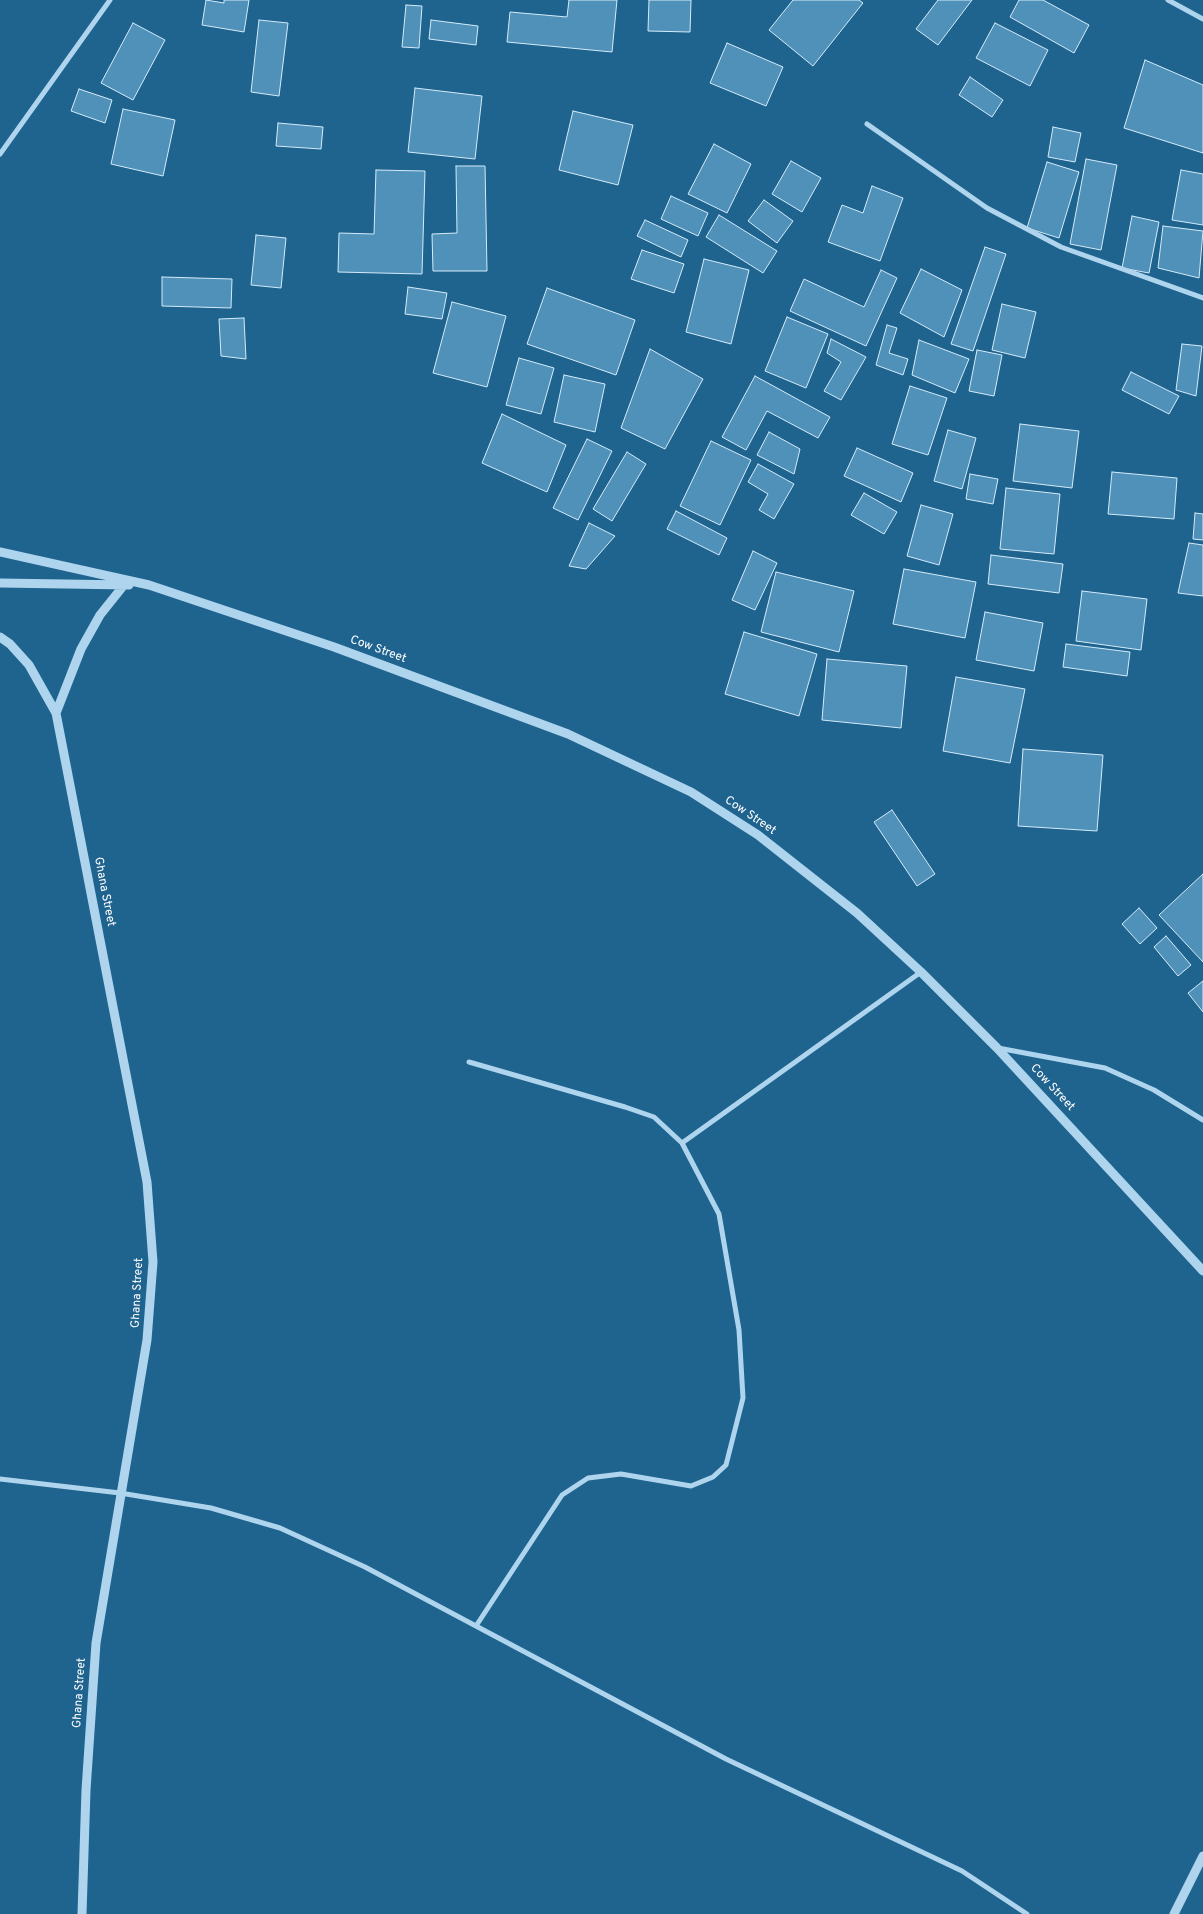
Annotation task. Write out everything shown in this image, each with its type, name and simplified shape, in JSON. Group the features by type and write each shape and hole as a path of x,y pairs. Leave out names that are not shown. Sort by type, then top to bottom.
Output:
{"street":[{"path":"0,154 110,0"},
{"path":"1168,0 1203,19"},
{"path":"867,124 987,208 1061,247 1203,298"},
{"name":"Cow Street","path":"0,552 149,585 334,647 568,734 691,792 765,841 857,913 921,972 997,1048 1203,1271"},
{"name":"Cow Street","path":"0,583 149,585"},
{"path":"56,713 87,637 100,615 124,585"},
{"name":"Ghana Street","path":"0,636 29,665 56,713 146,1182 153,1262 147,1340 96,1643 86,1790 82,1914"},
{"path":"682,1144 921,972"},
{"path":"997,1048 1105,1068 1154,1090 1203,1120"},
{"path":"469,1062 654,1117 682,1144 719,1214 739,1330 743,1398 726,1465 713,1477 691,1486 621,1474 588,1478 562,1495 476,1626"},
{"path":"0,1479 120,1493 211,1508 280,1528 365,1567 726,1759 962,1871 1027,1914"},
{"path":"1174,1914 1203,1856"}],"building":[{"path":"206,0 224,3 224,0 249,0 244,32 202,25"},
{"path":"569,0 617,0 612,52 507,42 510,12 567,17"},
{"path":"649,0 691,0 690,32 648,31"},
{"path":"793,0 859,0 863,3 813,66 769,30"},
{"path":"938,0 972,0 938,45 916,29"},
{"path":"1019,0 1043,0 1089,25 1074,53 1010,17"},
{"path":"406,5 422,6 419,48 402,47"},
{"path":"259,20 288,23 279,96 251,92"},
{"path":"431,20 478,26 476,45 429,39"},
{"path":"133,23 165,40 133,100 101,83"},
{"path":"995,23 1048,50 1030,86 976,58"},
{"path":"727,43 783,67 766,106 710,83"},
{"path":"1145,60 1203,85 1203,153 1124,128"},
{"path":"970,77 1003,100 992,117 959,95"},
{"path":"415,88 482,96 475,159 408,152"},
{"path":"79,89 112,100 105,123 71,111"},
{"path":"123,109 175,120 163,176 111,164"},
{"path":"573,111 633,125 618,185 559,170"},
{"path":"278,123 323,127 321,149 276,146"},
{"path":"1053,127 1081,133 1075,162 1048,157"},
{"path":"714,144 751,164 727,213 688,194"},
{"path":"1086,159 1117,165 1101,250 1070,244"},
{"path":"791,161 821,178 802,212 772,194"},
{"path":"1047,162 1079,172 1059,238 1027,228"},
{"path":"456,166 485,166 487,271 433,271 432,234 457,233"},
{"path":"376,170 425,171 422,274 338,272 339,233 374,234"},
{"path":"1181,170 1203,174 1203,225 1172,220"},
{"path":"872,186 903,198 880,261 828,242 842,205 863,213"},
{"path":"671,196 708,213 698,236 661,219"},
{"path":"764,200 793,221 777,243 748,221"},
{"path":"719,215 777,251 763,273 706,237"},
{"path":"1132,216 1159,222 1149,273 1122,268"},
{"path":"645,220 688,240 681,257 637,236"},
{"path":"1163,226 1203,231 1199,278 1158,268"},
{"path":"256,235 286,238 281,288 251,285"},
{"path":"985,247 1006,254 973,351 951,344"},
{"path":"642,250 684,264 674,293 631,279"},
{"path":"704,259 749,270 731,344 686,332"},
{"path":"921,269 962,290 944,337 900,313"},
{"path":"881,270 897,278 866,346 790,311 804,279 864,307"},
{"path":"162,277 232,279 231,308 162,306"},
{"path":"408,287 447,293 442,319 405,314"},
{"path":"547,288 635,320 616,375 527,344"},
{"path":"452,302 506,316 487,387 433,373"},
{"path":"1002,304 1036,312 1025,358 992,350"},
{"path":"787,317 828,334 806,388 765,371"},
{"path":"244,318 246,359 221,356 219,319"},
{"path":"887,325 897,328 889,353 908,359 903,375 876,365"},
{"path":"831,339 866,357 841,400 824,391 841,362 827,353"},
{"path":"919,340 969,359 955,393 912,375"},
{"path":"1182,344 1202,346 1196,396 1176,390"},
{"path":"650,349 703,379 665,449 621,428"},
{"path":"977,350 1002,355 994,396 969,391"},
{"path":"519,358 554,368 541,414 506,405"},
{"path":"1131,372 1179,396 1169,414 1122,390"},
{"path":"564,375 605,384 595,432 554,422"},
{"path":"755,376 830,417 818,438 767,411 746,450 722,437"},
{"path":"910,386 947,398 928,455 892,444"},
{"path":"502,414 566,445 547,492 482,463"},
{"path":"1020,424 1079,431 1072,488 1013,481"},
{"path":"948,430 976,438 962,489 934,481"},
{"path":"769,432 800,449 794,474 757,455"},
{"path":"587,439 612,451 578,520 553,508"},
{"path":"711,441 751,460 720,525 680,506"},
{"path":"857,448 913,473 901,502 844,476"},
{"path":"627,452 646,464 612,521 593,509"},
{"path":"758,464 794,484 774,519 759,510 768,494 748,482"},
{"path":"1112,472 1177,478 1174,519 1108,514"},
{"path":"970,474 998,479 993,504 966,499"},
{"path":"1006,488 1060,494 1054,554 1000,549"},
{"path":"864,493 897,512 884,534 851,515"},
{"path":"921,505 953,514 939,565 907,556"},
{"path":"676,511 727,538 719,555 667,529"},
{"path":"1195,513 1203,514 1203,540 1193,539"},
{"path":"589,523 615,536 586,569 569,566"},
{"path":"1189,543 1203,545 1203,596 1178,593"},
{"path":"753,551 777,563 755,610 732,600"},
{"path":"991,555 1063,564 1059,593 988,584"},
{"path":"904,569 976,582 965,638 893,624"},
{"path":"776,572 854,591 839,652 761,632"},
{"path":"1082,591 1147,599 1141,650 1076,641"},
{"path":"985,612 1043,623 1034,671 976,660"},
{"path":"744,632 817,654 799,716 725,694"},
{"path":"1066,644 1130,652 1127,676 1063,667"},
{"path":"827,659 907,666 901,728 822,720"},
{"path":"956,677 1025,689 1010,763 943,751"},
{"path":"1023,749 1103,755 1097,831 1018,826"},
{"path":"892,810 935,874 917,886 874,822"},
{"path":"1203,874 1203,962 1159,915"},
{"path":"1139,908 1157,928 1140,944 1122,924"},
{"path":"1166,936 1191,965 1178,976 1154,947"},
{"path":"1203,981 1203,1012 1188,993"}]}
